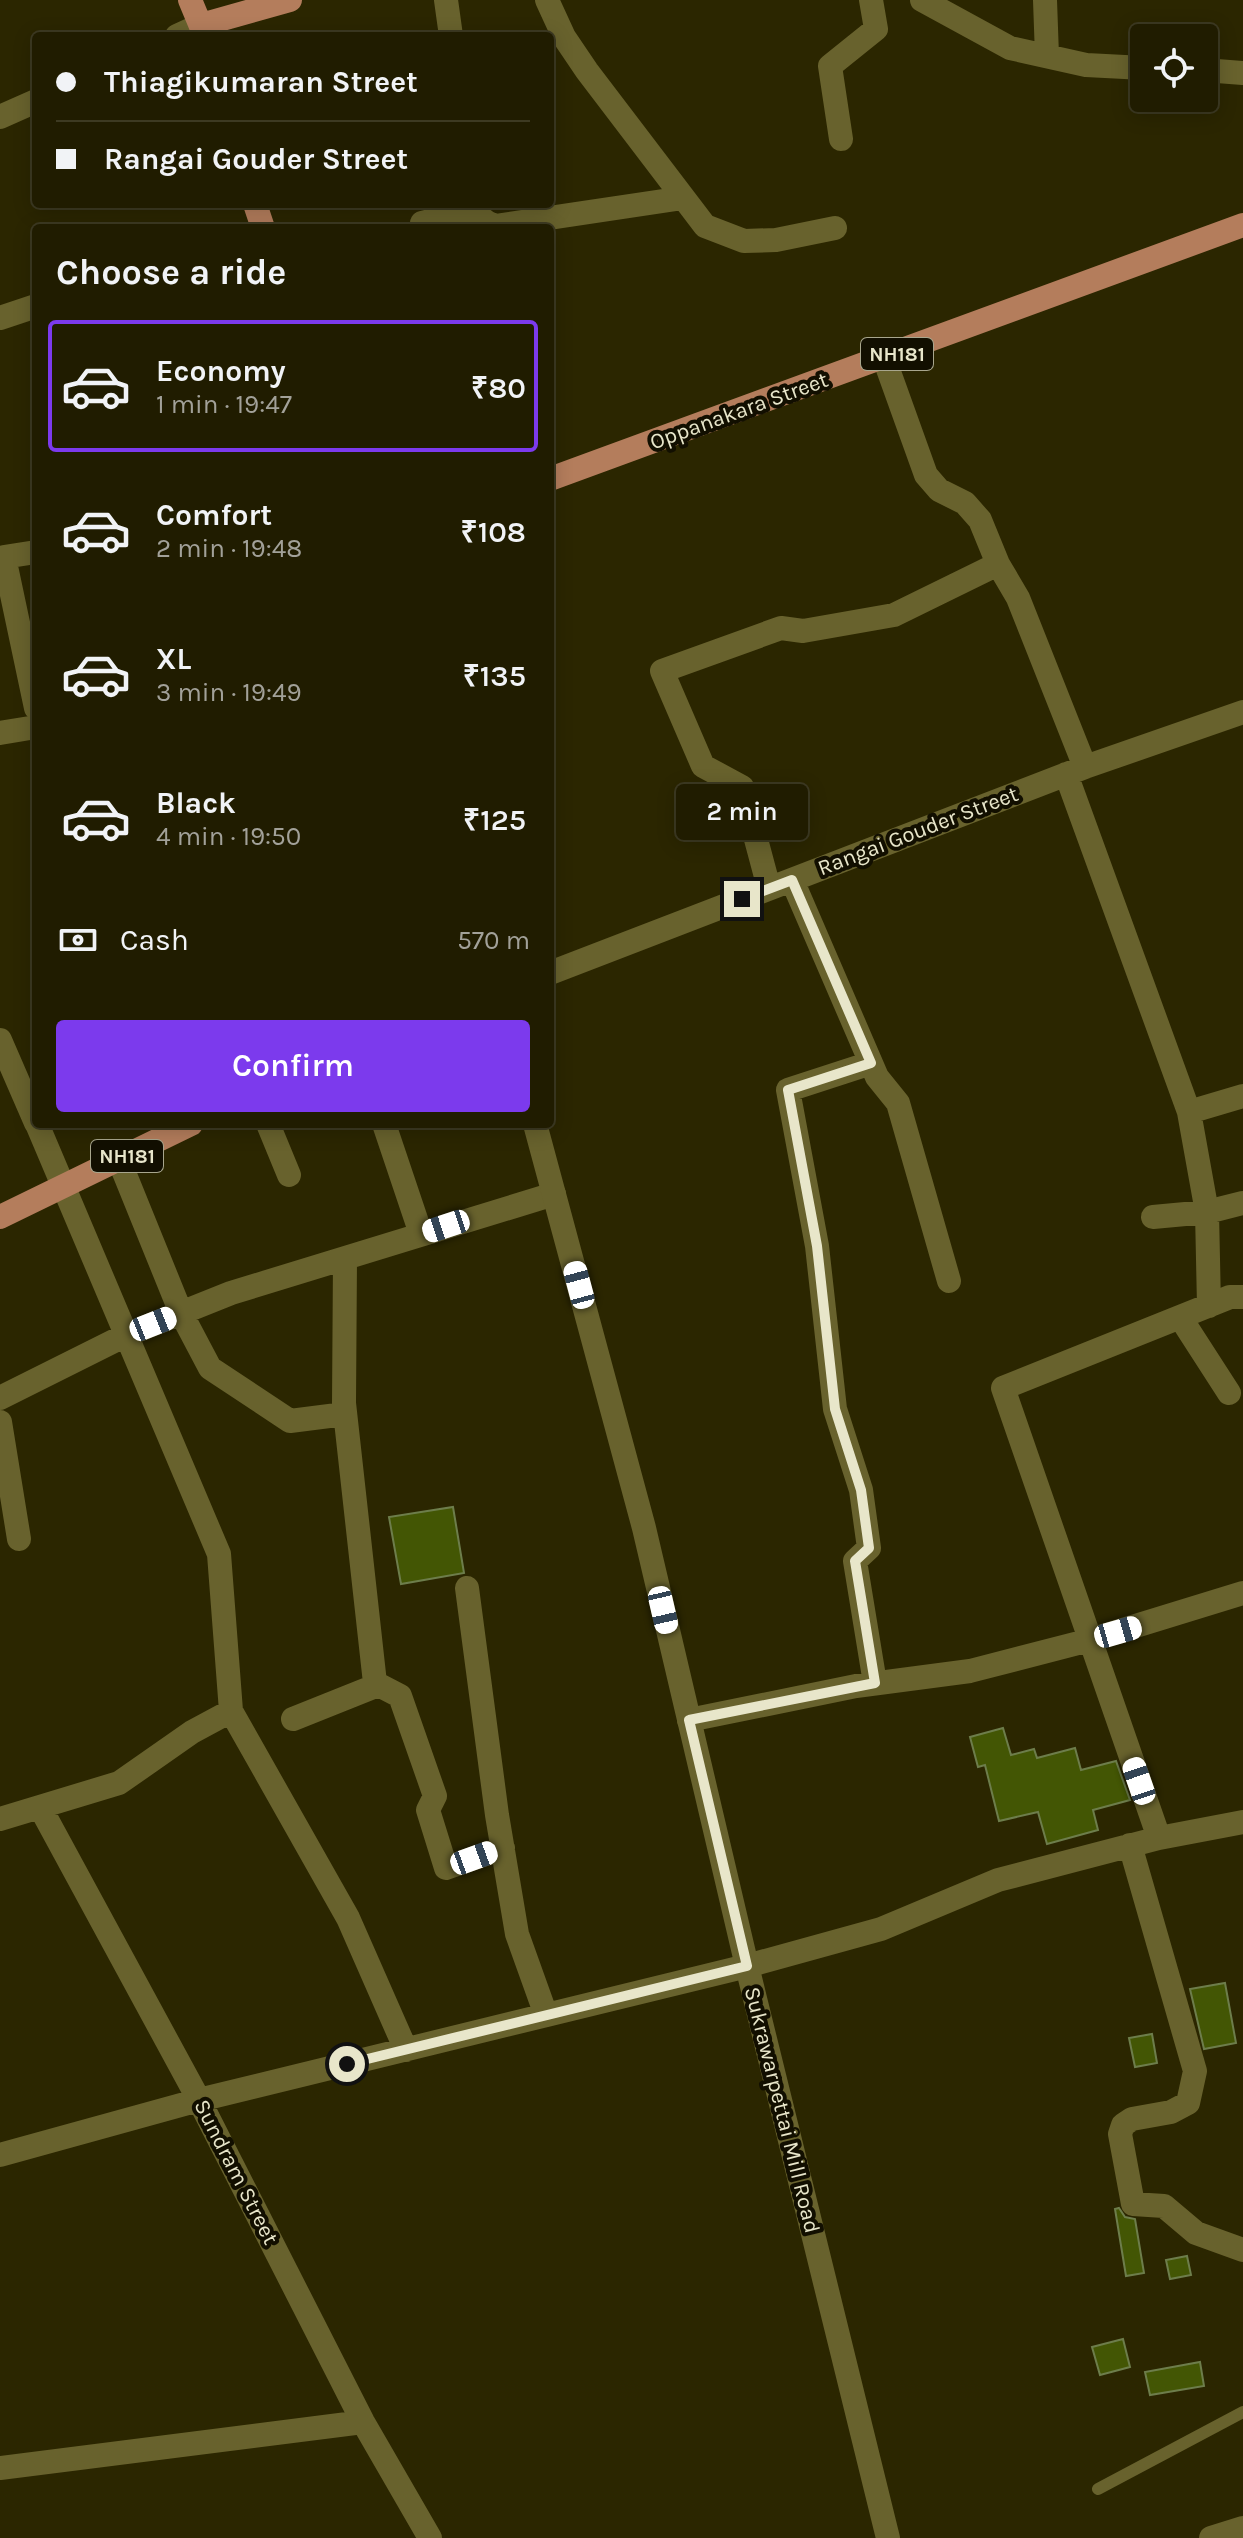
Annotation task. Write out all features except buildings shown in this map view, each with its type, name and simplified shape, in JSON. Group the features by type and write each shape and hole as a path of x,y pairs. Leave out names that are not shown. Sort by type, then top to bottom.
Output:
{"highway":[{"path":"190,0 203,30 290,0"},
{"name":"Oppanakara Street","path":"554,478 1243,225"},
{"name":"NH181","path":"0,1217 183,1128"}],"street":[{"path":"446,0 450,32"},
{"path":"547,0 564,37 587,71 705,226 744,241 776,240 835,228"},
{"path":"841,139 830,66 876,29 871,0"},
{"path":"922,0 1010,48 1086,65 1130,67"},
{"path":"1045,0 1047,56"},
{"path":"1218,71 1243,73"},
{"path":"0,117 32,103"},
{"path":"508,224 683,198"},
{"path":"422,223 473,208"},
{"path":"477,208 484,222 490,224"},
{"path":"0,318 32,307"},
{"path":"884,358 926,475 939,490 965,503 980,520 998,564 1018,598 1189,1112 1207,1212 1209,1306"},
{"path":"32,553 4,557 32,689"},
{"path":"949,1281 898,1103 877,1077 780,884 742,787 703,766 662,671 781,628 803,631 894,615 998,564"},
{"name":"Rangai Gouder Street","path":"554,971 1076,771 1243,712"},
{"path":"0,733 32,728"},
{"path":"0,1040 32,1114"},
{"path":"871,1063 788,1090 817,1246 835,1409 861,1490 869,1548 855,1561 875,1683"},
{"path":"1189,1112 1243,1096"},
{"path":"38,1128 219,1554 231,1711 348,1918 406,2050"},
{"path":"270,1128 289,1175"},
{"path":"385,1128 421,1234"},
{"name":"Sukrawarpettai Mill Road","path":"536,1128 644,1528 747,1966 888,2538"},
{"path":"119,1160 181,1313 210,1368 290,1421 345,1414"},
{"path":"0,1398 126,1335 231,1293 554,1194"},
{"path":"1153,1217 1207,1212 1243,1203"},
{"path":"345,1259 345,1414 375,1683 400,1696 435,1796 428,1810 446,1868 503,1848"},
{"path":"1159,1838 1003,1388 1230,1297 1243,1297"},
{"path":"1180,1317 1229,1393"},
{"path":"0,1422 19,1539"},
{"path":"467,1588 517,1934 546,2015"},
{"path":"689,1720 875,1683 970,1671 1090,1640 1243,1593"},
{"path":"293,1719 378,1685"},
{"path":"0,1819 119,1783 192,1732 231,1711"},
{"name":"Sundram Street","path":"40,1807 199,2100 363,2422 430,2538"},
{"path":"0,2155 199,2100 747,1966 881,1929 998,1880 1159,1838 1243,1822"},
{"path":"1130,1845 1195,2071 1188,2103 1171,2112 1132,2119 1123,2125 1120,2134 1133,2204 1164,2206 1196,2233 1243,2250"},
{"path":"0,2468 363,2422"},
{"path":"1211,2538 1243,2528"}],"lane":[{"path":"1098,2489 1243,2412"}],"route":[{"path":"347,2064 747,1966 689,1720 875,1683 855,1561 869,1548 861,1490 835,1409 817,1246 788,1090 871,1063 792,880 742,899"}]}
